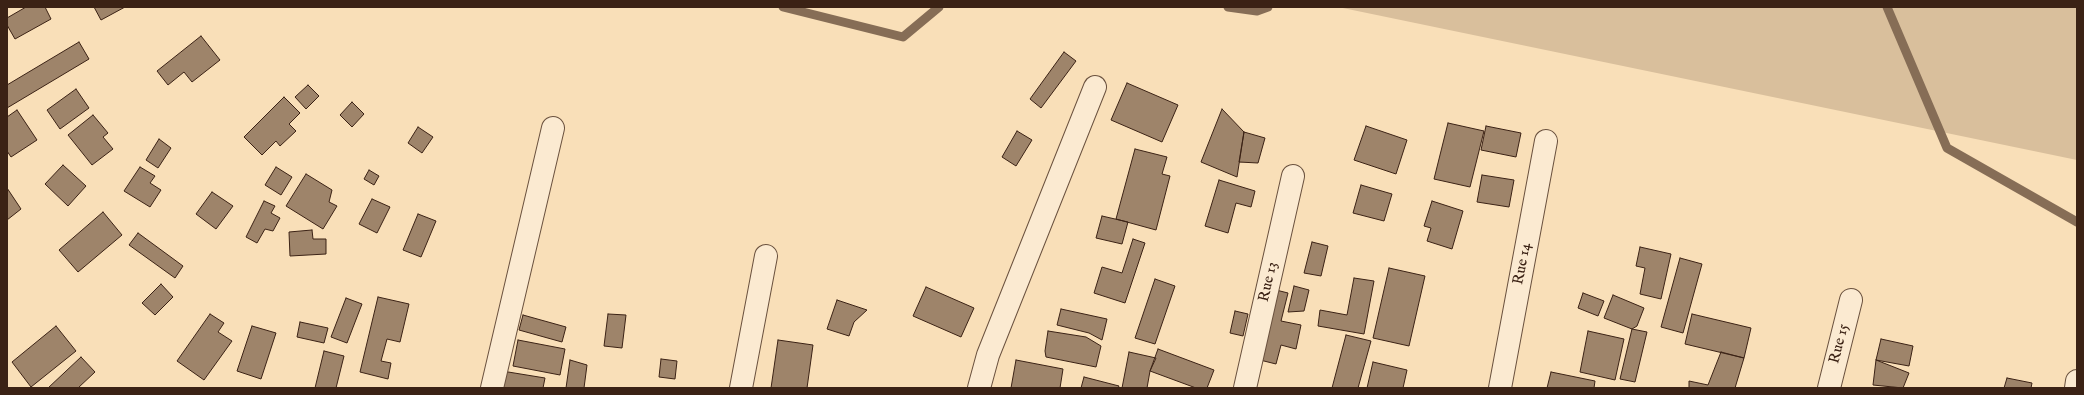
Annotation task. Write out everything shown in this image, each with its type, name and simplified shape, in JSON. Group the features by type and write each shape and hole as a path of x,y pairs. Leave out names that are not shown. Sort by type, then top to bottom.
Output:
{"street":[{"path":"979,388 988,355 1095,87"},
{"path":"492,388 553,128"},
{"name":"Rue 14","path":"1500,388 1546,141"},
{"name":"Rue 13","path":"1245,388 1293,176"},
{"path":"741,388 766,256"},
{"name":"Rue 15","path":"1829,388 1851,300"},
{"path":"2076,388 2077,381"}],"shaded area":[{"path":"1338,7 2077,7 2077,160"}],"building":[{"path":"26,7 45,7 51,19 15,39 7,25 7,18"},
{"path":"94,7 125,7 101,20"},
{"path":"201,36 220,60 192,82 184,72 168,85 157,71"},
{"path":"79,42 89,59 7,108 7,85"},
{"path":"1064,52 1076,61 1041,108 1030,99"},
{"path":"1127,83 1178,105 1162,142 1111,120"},
{"path":"308,85 319,96 306,109 295,97"},
{"path":"76,89 89,108 60,129 47,110"},
{"path":"284,97 300,113 289,124 296,131 280,146 276,141 262,155 244,137"},
{"path":"352,102 364,114 352,127 340,115"},
{"path":"1222,109 1244,132 1237,177 1201,162"},
{"path":"17,110 37,140 11,157 7,151 7,117"},
{"path":"93,115 108,133 103,137 113,149 92,165 68,135"},
{"path":"1448,123 1484,131 1470,187 1434,179"},
{"path":"1366,126 1407,140 1396,174 1354,160"},
{"path":"1486,126 1521,133 1516,157 1481,150"},
{"path":"418,127 433,137 422,153 408,143"},
{"path":"1017,131 1032,140 1016,166 1002,157"},
{"path":"1244,132 1265,138 1258,163 1239,162"},
{"path":"159,139 171,148 158,168 146,160"},
{"path":"1135,149 1167,157 1162,174 1170,176 1156,230 1116,219"},
{"path":"63,165 86,186 68,206 45,184"},
{"path":"140,167 155,176 150,183 161,190 150,207 124,191"},
{"path":"276,167 292,177 281,195 265,185"},
{"path":"369,170 379,176 374,185 364,179"},
{"path":"306,174 332,190 329,202 337,206 323,229 286,206"},
{"path":"1482,175 1514,180 1509,207 1477,202"},
{"path":"1219,180 1255,191 1251,207 1236,203 1228,233 1205,226"},
{"path":"1361,185 1392,194 1384,221 1353,213"},
{"path":"7,188 21,209 7,220"},
{"path":"212,192 233,206 216,229 196,214"},
{"path":"372,199 390,207 377,233 359,224"},
{"path":"264,201 275,206 271,213 280,218 273,231 265,229 257,243 246,237"},
{"path":"1432,201 1463,211 1452,249 1427,241 1431,228 1424,226"},
{"path":"103,212 122,235 78,272 59,250"},
{"path":"418,214 436,221 421,257 403,250"},
{"path":"1102,216 1128,222 1122,244 1096,238"},
{"path":"312,230 313,239 326,239 326,254 290,256 289,232"},
{"path":"138,233 183,266 175,278 129,245"},
{"path":"1133,239 1145,243 1125,303 1094,293 1102,267 1122,273"},
{"path":"1312,242 1328,246 1321,276 1304,273"},
{"path":"1640,247 1671,254 1661,299 1640,294 1645,268 1636,266"},
{"path":"1680,258 1702,264 1683,333 1661,327"},
{"path":"1389,268 1425,276 1409,346 1373,338"},
{"path":"1354,278 1374,281 1364,334 1318,326 1320,310 1347,315"},
{"path":"1155,279 1175,286 1155,344 1135,338"},
{"path":"161,284 173,297 155,315 142,303"},
{"path":"1294,286 1309,290 1304,311 1288,312"},
{"path":"926,287 974,308 961,337 913,316"},
{"path":"1272,289 1288,293 1281,321 1301,325 1296,349 1281,345 1276,364 1256,359"},
{"path":"1583,293 1604,301 1598,316 1578,308"},
{"path":"1613,295 1644,308 1637,326 1632,329 1604,318"},
{"path":"378,297 409,304 400,342 387,339 381,361 391,363 388,379 360,372"},
{"path":"346,298 362,304 347,343 331,337"},
{"path":"837,300 867,310 854,322 849,336 827,329"},
{"path":"1061,309 1107,319 1102,340 1089,333 1057,325"},
{"path":"1235,311 1248,314 1243,336 1230,333"},
{"path":"210,314 224,323 218,332 232,341 204,380 177,361"},
{"path":"608,314 626,315 622,348 604,346"},
{"path":"1692,314 1751,328 1744,358 1685,344"},
{"path":"523,315 566,327 562,342 519,330"},
{"path":"300,322 328,328 324,343 297,337"},
{"path":"56,326 76,351 31,387 12,362"},
{"path":"252,326 276,333 261,379 237,371"},
{"path":"1632,329 1647,332 1635,382 1620,379"},
{"path":"1048,331 1086,337 1101,346 1096,367 1046,357 1045,351"},
{"path":"1588,331 1624,339 1615,380 1580,372"},
{"path":"1346,335 1371,341 1358,388 1332,388"},
{"path":"1881,339 1913,346 1909,366 1876,360"},
{"path":"518,340 565,349 560,375 513,366"},
{"path":"778,340 813,345 807,388 771,388"},
{"path":"1158,349 1214,370 1207,388 1196,388 1150,371"},
{"path":"324,351 344,356 336,388 315,388"},
{"path":"1129,352 1156,358 1150,371 1147,388 1122,388"},
{"path":"1721,352 1744,358 1735,388 1689,388 1689,381 1708,385"},
{"path":"81,357 95,372 78,388 48,388"},
{"path":"661,359 677,361 675,379 659,377"},
{"path":"570,360 587,365 584,388 566,388"},
{"path":"1016,360 1063,369 1060,388 1011,388"},
{"path":"1876,360 1909,373 1903,388 1873,385"},
{"path":"1373,362 1407,370 1403,388 1367,388"},
{"path":"502,371 545,378 543,388 498,388"},
{"path":"1551,372 1595,381 1594,388 1547,388"},
{"path":"1084,377 1119,386 1118,388 1081,388"},
{"path":"2007,378 2032,383 2031,388 2004,388"}],"waterway":[{"path":"783,7 903,37 939,7"},
{"path":"1228,7 1257,11 1268,7"},
{"path":"1887,7 1947,148 2077,222"}]}
